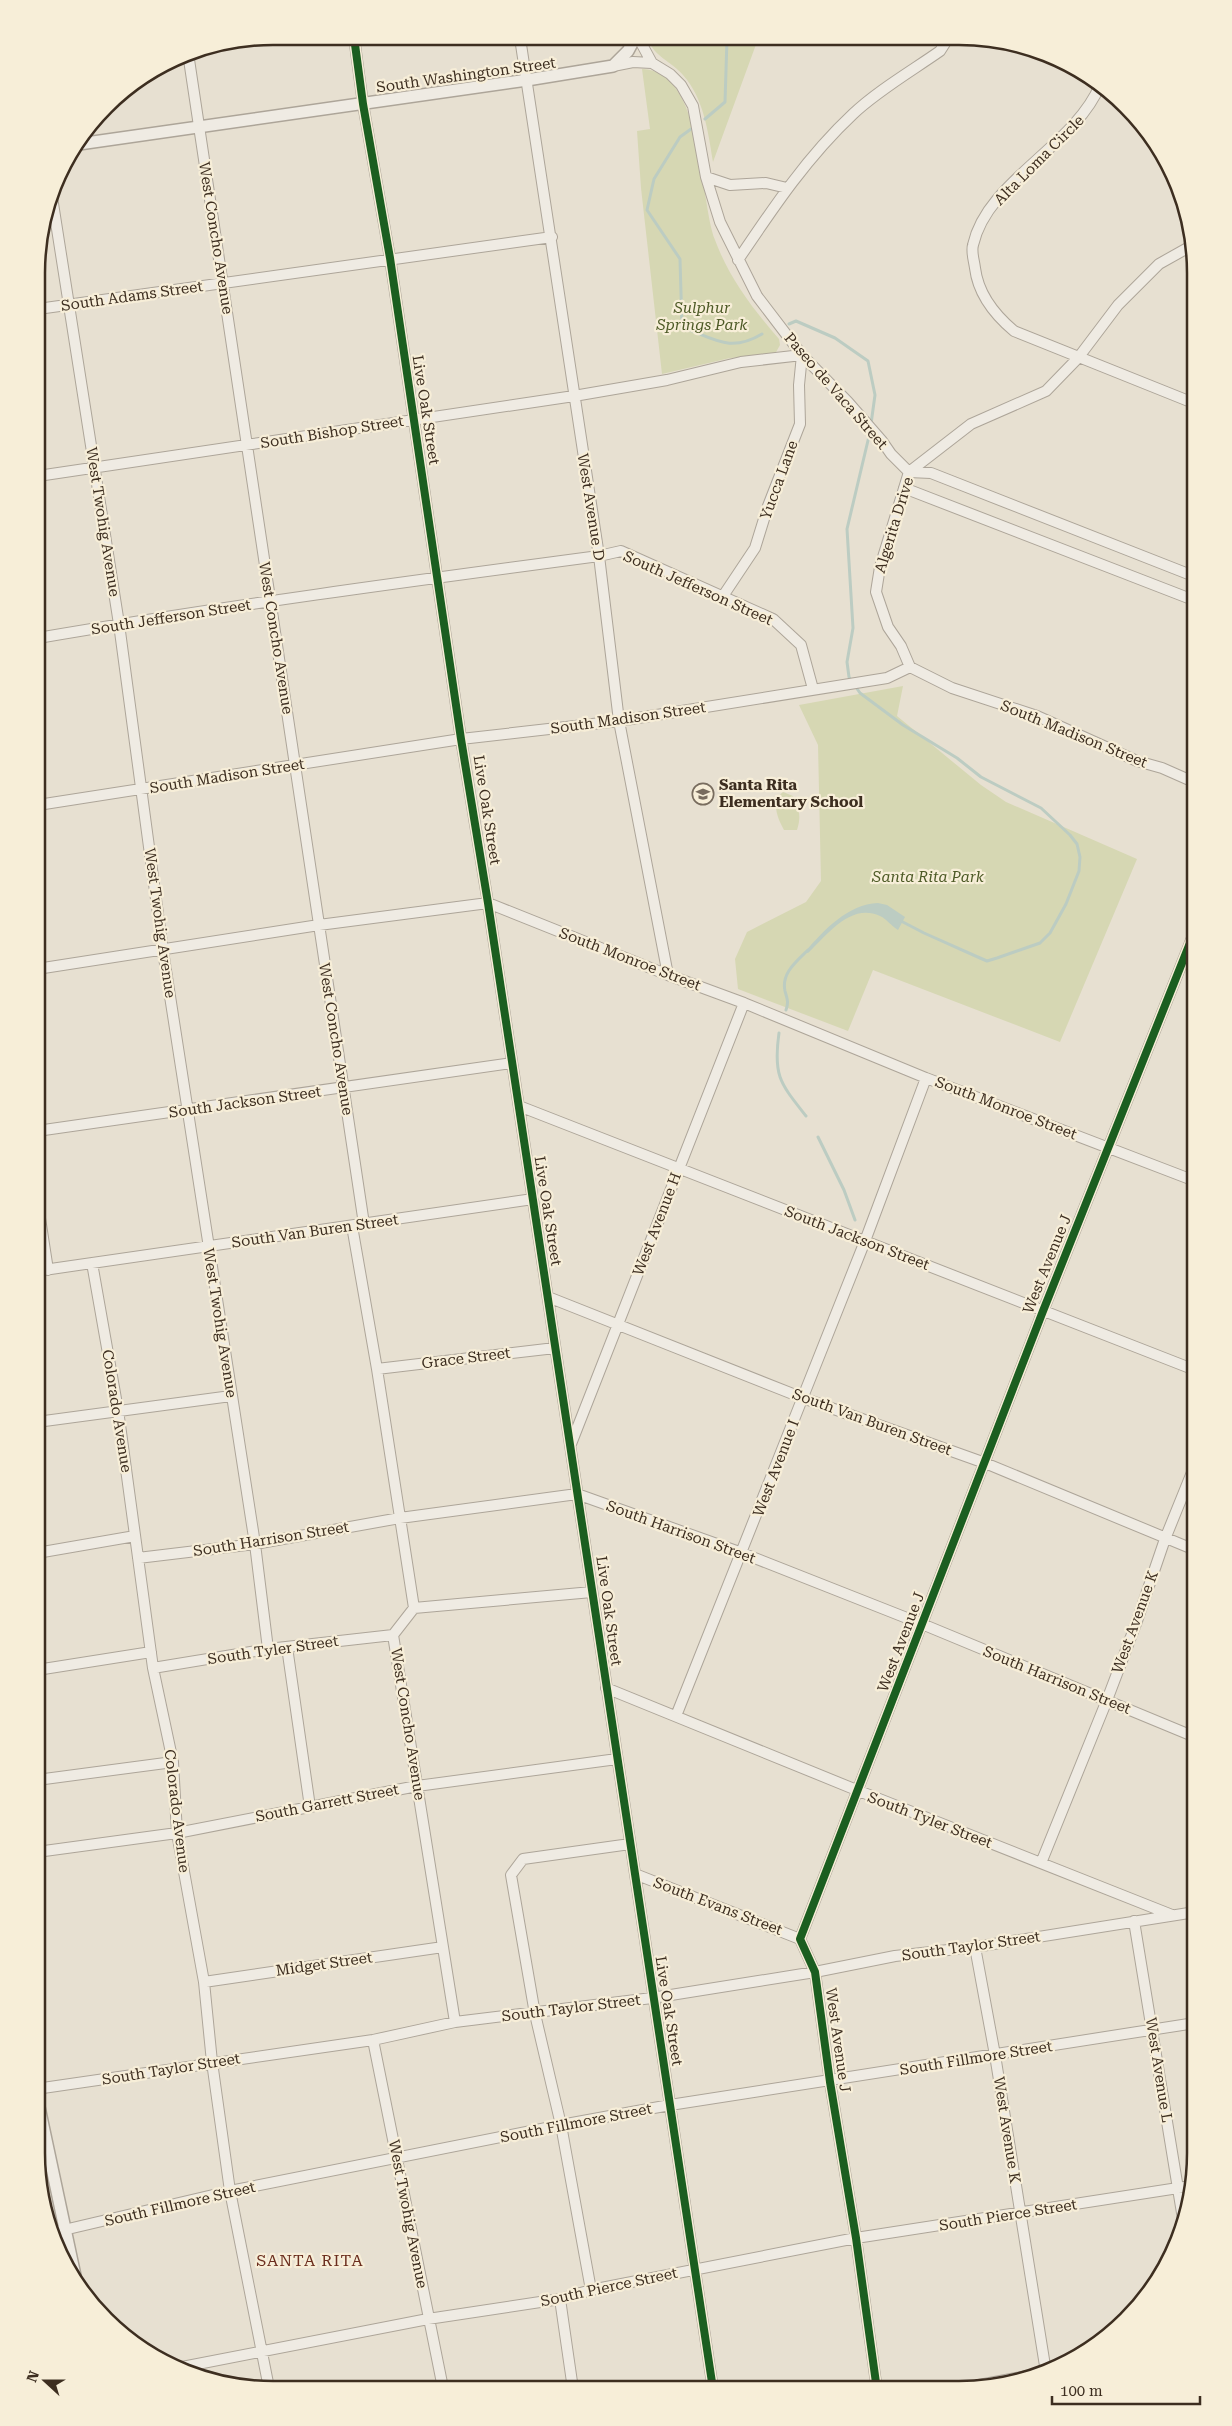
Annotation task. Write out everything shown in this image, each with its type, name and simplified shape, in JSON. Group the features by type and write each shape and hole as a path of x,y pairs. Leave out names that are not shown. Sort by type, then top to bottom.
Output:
{"street":[{"name":"Live Oak Street","path":"355,45 362,104 390,258 461,739 488,903 618,1759 652,1998 712,2381"},
{"name":"West Avenue D","path":"521,45 552,237 598,556 619,722 668,975"},
{"path":"613,66 631,45"},
{"name":"Paseo de Vaca Street","path":"643,45 652,63 670,74 681,85 693,106 706,177 720,222 757,296 802,355 848,402 891,454 909,472"},
{"path":"738,260 787,188 815,153 855,112 940,51 944,45"},
{"name":"West Concho Avenue","path":"189,61 364,1224"},
{"path":"613,66 633,62 652,63"},
{"name":"South Washington Street","path":"86,143 613,66"},
{"name":"Alta Loma Circle","path":"1097,91 1086,113 1012,184 992,208 978,230 972,247 976,280 996,316 1014,331 1187,400"},
{"path":"706,177 730,185 766,183 787,188"},
{"name":"West Twohig Avenue","path":"54,210 119,624 163,951 255,1544 268,1648"},
{"name":"South Adams Street","path":"45,308 390,258 552,237"},
{"name":"Algerita Drive","path":"910,667 901,646 888,626 876,592 880,568 909,472 971,424 1046,391 1078,358 1118,305 1159,264 1186,249"},
{"name":"South Bishop Street","path":"45,475 574,396 667,380 741,362 802,355"},
{"name":"Yucca Lane","path":"723,596 755,548 768,506 800,424 799,384 802,355"},
{"path":"909,472 931,473 1187,573"},
{"path":"904,488 1187,598"},
{"name":"South Jefferson Street","path":"45,637 119,624 438,577 598,556 621,551 691,584 723,596 773,619 801,645 813,689"},
{"name":"South Madison Street","path":"45,804 461,739 619,722 887,678 910,667 952,688 1037,716 1128,758 1162,768 1187,779"},
{"name":"South Monroe Street","path":"45,968 163,951 319,925 488,903 668,975 744,1003 926,1078 1187,1178"},
{"name":"West Avenue J","path":"876,2381 815,1972 800,1939 1043,1311 1187,953"},
{"name":"West Avenue H","path":"570,1446 744,1003"},
{"name":"South Jackson Street","path":"45,1130 344,1089 512,1063"},
{"name":"West Avenue I","path":"676,1716 865,1241 926,1078"},
{"name":"South Jackson Street","path":"519,1106 1187,1367"},
{"name":"South Van Buren Street","path":"45,1271 533,1199"},
{"path":"352,1226 378,1369 414,1608 592,1592"},
{"path":"45,1251 48,1270"},
{"name":"Colorado Avenue","path":"92,1263 118,1410 153,1668 173,1762 177,1833 204,1982 212,2062 230,2192 266,2381"},
{"name":"South Van Buren Street","path":"548,1297 803,1398 985,1463 1187,1547"},
{"name":"Grace Street","path":"378,1369 555,1348"},
{"path":"45,1421 231,1396"},
{"name":"West Avenue K","path":"1041,1863 1137,1621 1165,1538 1187,1484"},
{"name":"South Harrison Street","path":"138,1558 255,1544 400,1518 577,1494 742,1553 922,1624 1187,1734"},
{"path":"45,1552 135,1536"},
{"name":"West Concho Avenue","path":"414,1608 393,1636 455,2022"},
{"name":"South Tyler Street","path":"153,1668 268,1648 393,1636"},
{"path":"287,1646 310,1807"},
{"path":"45,1669 151,1652"},
{"name":"South Tyler Street","path":"606,1688 858,1792 1172,1915"},
{"name":"South Garrett Street","path":"45,1851 177,1833 417,1786 618,1759"},
{"path":"45,1779 173,1762"},
{"path":"591,2290 561,2125 535,2014 511,1875 523,1859 630,1844"},
{"name":"South Evans Street","path":"635,1874 800,1939"},
{"name":"South Taylor Street","path":"45,2090 212,2062 373,2040 455,2022 535,2014 652,1998 815,1972 895,1956 975,1948 1187,1913"},
{"name":"West Avenue L","path":"1134,1921 1181,2205"},
{"name":"Midget Street","path":"204,1982 443,1947"},
{"name":"West Avenue K","path":"975,1948 995,2055 1044,2365"},
{"name":"South Fillmore Street","path":"59,2231 398,2156 561,2125 670,2105 830,2082 1187,2024"},
{"name":"West Twohig Avenue","path":"373,2040 398,2156 441,2381"},
{"path":"45,2134 70,2256"},
{"name":"South Pierce Street","path":"190,2365 428,2319 560,2299 591,2290 856,2238 1184,2187"},
{"path":"560,2299 573,2381"}],"green space":[{"path":"651,45 756,45 713,162 704,116 696,94 683,75 654,50"},
{"name":"Sulphur Springs Park","path":"642,69 662,75 677,91 688,113 696,139 715,240 727,267 742,292 779,339 780,345 775,354 730,358 662,374 641,188 637,131 650,129"},
{"name":"Santa Rita Park","path":"903,686 897,716 981,785 1006,802 1137,859 1060,1042 873,970 848,1031 738,989 735,959 747,932 806,902 821,881 818,745 799,705"},
{"path":"783,792 793,796 797,805 799,821 797,830 784,830 776,811 777,801"}],"shaded area":[{"path":"878,903 887,905 905,917 898,930 880,916 859,913 840,922 808,953 805,952 820,935 847,913 867,904"}],"waterway":[{"path":"705,119 725,102 727,45"},
{"path":"691,129 680,137 654,179 647,210 680,259 682,327 722,342 731,343 741,343 762,334"},
{"path":"789,324 796,321 835,338 868,361 875,395 871,424"},
{"path":"870,432 847,529 853,628 847,662 849,677 860,693 903,725 957,758 981,777 1041,808 1070,835 1077,844 1080,857 1079,871 1066,904 1050,933 1040,943 997,958 987,961 899,920"},
{"path":"786,1010 788,1002 784,985 785,979 791,968 808,950"},
{"path":"779,1033 777,1059 780,1078 784,1087 806,1116"},
{"path":"818,1137 844,1190 855,1220"}],"cycle path":[{"path":"355,45 363,104 390,258 461,739 488,903 712,2381"},
{"path":"876,2381 815,1972 800,1939 1043,1311 1187,951"}],"place":[{"name":"Santa Rita Elementary School","path":"703,794"}],"district":[{"name":"SANTA RITA","path":"310,2260"}]}
